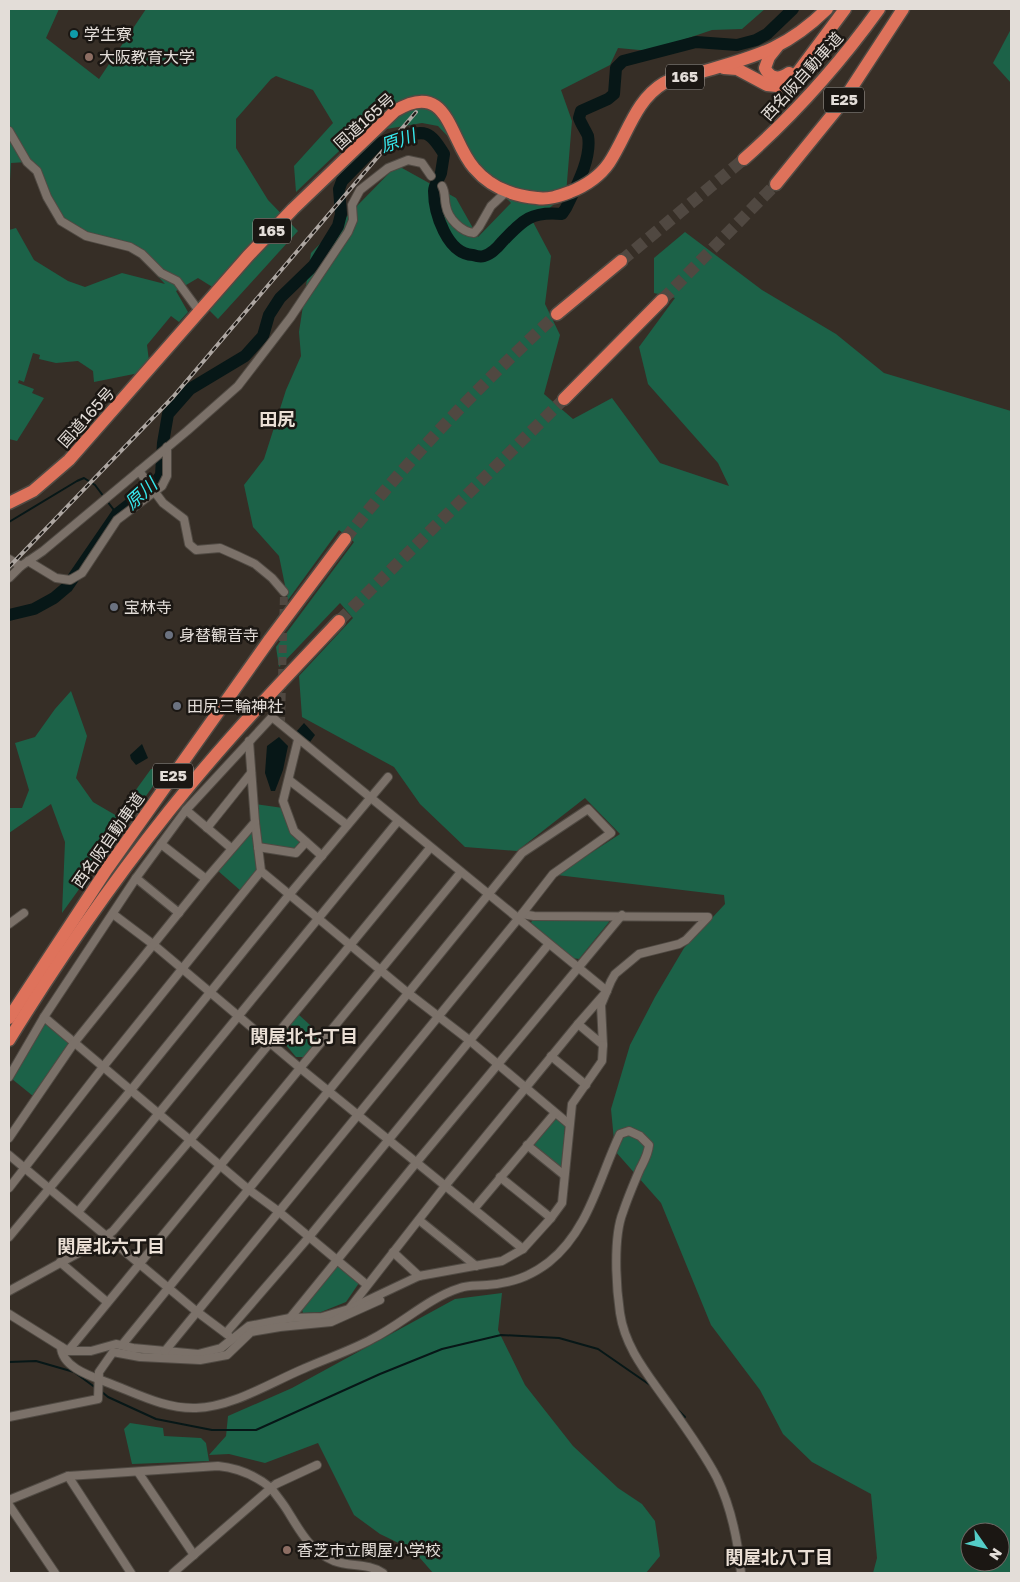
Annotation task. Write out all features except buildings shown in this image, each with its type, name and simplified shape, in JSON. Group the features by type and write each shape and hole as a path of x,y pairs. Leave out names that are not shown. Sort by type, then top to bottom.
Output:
{"highway":[{"name":"国道165号","path":"9,503 33,491 69,460 108,418 199,311 294,209 395,111 409,103 427,102 438,107 447,118 473,167 492,184 506,192 538,199 556,197 579,188 592,180 608,164 634,116 649,96 665,82 752,57 778,47 797,35 827,9"},
{"path":"753,76 749,66 752,57 774,78 783,77 789,73 841,9"},
{"path":"718,67 737,69 753,76 762,83 772,86 787,82 798,72 845,9"},
{"name":"西名阪自動車道","path":"744,159 815,91 879,9"},
{"name":"E25","path":"776,184 841,104 903,9"},
{"path":"765,68 769,57 778,47"},
{"path":"558,314 621,261"},
{"path":"564,398 662,300"},
{"name":"西名阪自動車道","path":"9,1018 107,869 270,639 345,539"},
{"name":"西名阪自動車道","path":"9,1040 53,970 158,824 236,732 339,621"}],"street":[{"path":"9,130 27,162 37,171 47,198 61,221 86,236 130,246 142,254 161,273 177,281 199,311"},
{"path":"9,578 21,566 43,551 167,448 238,386 268,348 348,232 352,220 352,205 360,190 388,168 408,160 422,163 431,176"},
{"path":"442,186 446,192 446,207 452,219 459,227 467,232 474,233 492,206 506,192"},
{"path":"28,561 56,578 70,580 82,573 117,520 162,486 167,476 167,448"},
{"path":"139,471 163,504 184,519 189,544 196,550 220,548 255,564 272,578 284,592"},
{"path":"9,560 21,566"},
{"path":"9,1077 44,1017 136,878 186,810 272,718 460,872 520,916 548,944 607,991"},
{"path":"298,740 283,801 294,831 322,856"},
{"path":"249,741 261,871 569,1124"},
{"path":"207,828 251,773"},
{"path":"9,1236 388,777"},
{"path":"289,780 347,825"},
{"path":"122,1345 522,853 588,809 611,833 553,874 165,1351"},
{"path":"186,810 232,848"},
{"path":"9,1138 74,1043 206,879 255,822"},
{"path":"78,1212 398,822"},
{"path":"258,847 296,853 306,842"},
{"path":"161,844 206,879"},
{"path":"9,1291 107,1236 191,1139 430,848"},
{"path":"9,1188 103,1067 261,871"},
{"path":"460,872 140,1263 61,1354 67,1361 99,1382 169,1405 196,1408 232,1402 372,1339 431,1302 461,1288 505,1283 530,1276 551,1261 571,1238 586,1216 598,1192 620,1134 629,1131 640,1136 649,1145 648,1155 640,1168 622,1213 618,1234 619,1312 624,1335 634,1355 666,1400 717,1479 730,1510 738,1549 740,1573"},
{"path":"136,878 179,913"},
{"path":"9,924 24,913"},
{"path":"113,914 154,945 300,1068 524,1250"},
{"path":"9,1314 65,1349 91,1351 116,1344 133,1348 198,1354 221,1348 234,1340 249,1326 290,1318 322,1318 349,1309 419,1276 502,1261 524,1250 562,1203 572,1104 602,1061 601,1005 615,974 639,954 679,944 686,940 708,917 520,916"},
{"path":"290,1318 416,1163 622,916"},
{"path":"226,1333 309,1237 548,944"},
{"path":"349,1309 445,1186 551,1056 607,991"},
{"path":"44,1017 248,1189 278,1211 367,1285"},
{"path":"578,1024 603,1045"},
{"path":"551,1056 586,1085"},
{"path":"474,1209 555,1113"},
{"path":"527,1145 564,1175"},
{"path":"9,1156 196,1311 234,1340"},
{"path":"500,1177 551,1218"},
{"path":"419,1220 476,1266"},
{"path":"393,1252 419,1276"},
{"path":"60,1262 107,1302"},
{"path":"9,1418 98,1398 99,1372 112,1352 140,1357 200,1360 227,1355 251,1332 331,1322 380,1300"},
{"path":"173,1573 276,1484 317,1465"},
{"path":"9,1500 68,1476 218,1466 228,1467 251,1474 271,1488 286,1508 303,1537 312,1547 335,1562 375,1568 383,1573"},
{"path":"138,1472 194,1555"},
{"path":"68,1476 131,1573"},
{"path":"9,1505 54,1573"}],"green space":[{"path":"9,9 59,9 46,38 99,79 146,9 765,9 742,29 712,30 650,51 618,48 610,65 561,90 572,121 566,194 533,222 551,256 545,304 560,335 544,394 573,419 612,398 660,463 729,486 718,463 648,384 639,347 675,298 654,293 654,258 685,232 762,290 836,334 884,373 1011,411 1011,1573 873,1573 877,1558 871,1494 812,1462 783,1434 760,1390 711,1325 661,1203 615,1151 611,1109 630,1045 655,997 684,948 725,904 724,895 557,875 620,834 585,798 517,851 465,847 420,804 394,767 302,717 299,676 353,618 340,603 279,667 276,647 354,542 339,530 288,600 279,556 253,527 244,485 264,459 286,390 301,356 299,332 311,253 399,163 402,168 456,198 478,237 511,203 438,126 422,123 357,134 296,192 294,166 333,123 313,90 276,76 271,79 236,119 236,148 268,200 298,231 218,319 209,310 214,288 198,278 176,291 188,312 179,322 171,316 147,345 149,361 139,373 94,382 93,371 78,361 56,363 39,359 40,355 33,353 24,382 19,380 18,383 34,389 32,393 44,398 17,441 9,439 9,230 16,228 34,260 68,281 85,287 122,273 165,284 130,247 105,241 61,221 40,180 27,162 11,163 9,199"},
{"path":"1011,29 1011,83 993,63"},
{"path":"71,691 87,736 76,778 93,802 117,816 151,769 166,768 62,913 65,842 51,804 9,833 9,808 22,808 29,790 15,743 35,737 55,709"},
{"path":"255,804 283,808 292,834 303,841 295,850 259,845"},
{"path":"253,827 258,869 241,891 217,870"},
{"path":"608,917 609,922 579,959 572,958 531,923 533,918"},
{"path":"298,1014 322,1036 306,1057 296,1057 280,1038"},
{"path":"46,1022 69,1043 33,1096 12,1079"},
{"path":"553,1118 558,1118 565,1125 562,1168 552,1162 534,1145 533,1140"},
{"path":"338,1263 360,1281 346,1302 321,1312 303,1313 301,1307"},
{"path":"502,1293 498,1330 525,1385 573,1446 618,1488 642,1504 655,1521 660,1556 646,1573 433,1573 413,1550 380,1534 354,1515 318,1443 265,1463 229,1454 209,1455 226,1436 228,1416 292,1388 455,1299"},
{"path":"130,1423 163,1428 164,1436 201,1438 206,1443 209,1461 132,1464 124,1429"}],"shaded area":[{"path":"304,723 315,735 310,742 296,732"},
{"path":"279,737 288,746 283,770 275,791 271,791 265,773 267,746"},
{"path":"142,744 148,758 136,765 130,755"}],"waterway":[{"name":"原川","path":"9,615 34,609 54,598 67,587 117,514 154,485 161,475 163,443 168,414 190,389 245,356 263,336 269,315 280,298 314,265 338,226 341,214 339,189 342,181 377,145 415,133 426,134 434,140 444,154 441,173 434,191 439,221 449,240 456,248 464,253 484,256 494,250 528,219 542,214 562,214 578,183 588,154 588,136 579,118 581,111 608,99 614,94 616,68 623,61 696,42 737,45 756,40 767,34 793,9"},
{"path":"9,522 84,478 95,485 104,497"},
{"path":"107,501 117,514"},
{"path":"102,1392 108,1397 156,1419 212,1430 256,1430 380,1374 442,1349 501,1335 559,1338 598,1349 650,1385"},
{"path":"9,1362 36,1361 74,1372 96,1388"},
{"path":"674,1406 685,1417"}],"tunnel":[{"path":"621,261 744,159"},
{"path":"662,300 776,184"},
{"path":"345,539 446,422 557,314"},
{"path":"339,621 564,399"},
{"path":"281,725 284,592"}],"railway":[{"path":"9,567 173,397 416,112"}],"place":[{"name":"学生寮","path":"74,34"},
{"name":"大阪教育大学","path":"89,57"},
{"name":"宝林寺","path":"114,607"},
{"name":"身替観音寺","path":"169,635"},
{"name":"田尻三輪神社","path":"177,706"},
{"name":"香芝市立関屋小学校","path":"287,1550"}],"district":[{"name":"田尻","path":"277,420"},
{"name":"関屋北七丁目","path":"304,1037"},
{"name":"関屋北六丁目","path":"111,1247"},
{"name":"関屋北八丁目","path":"779,1558"}]}
